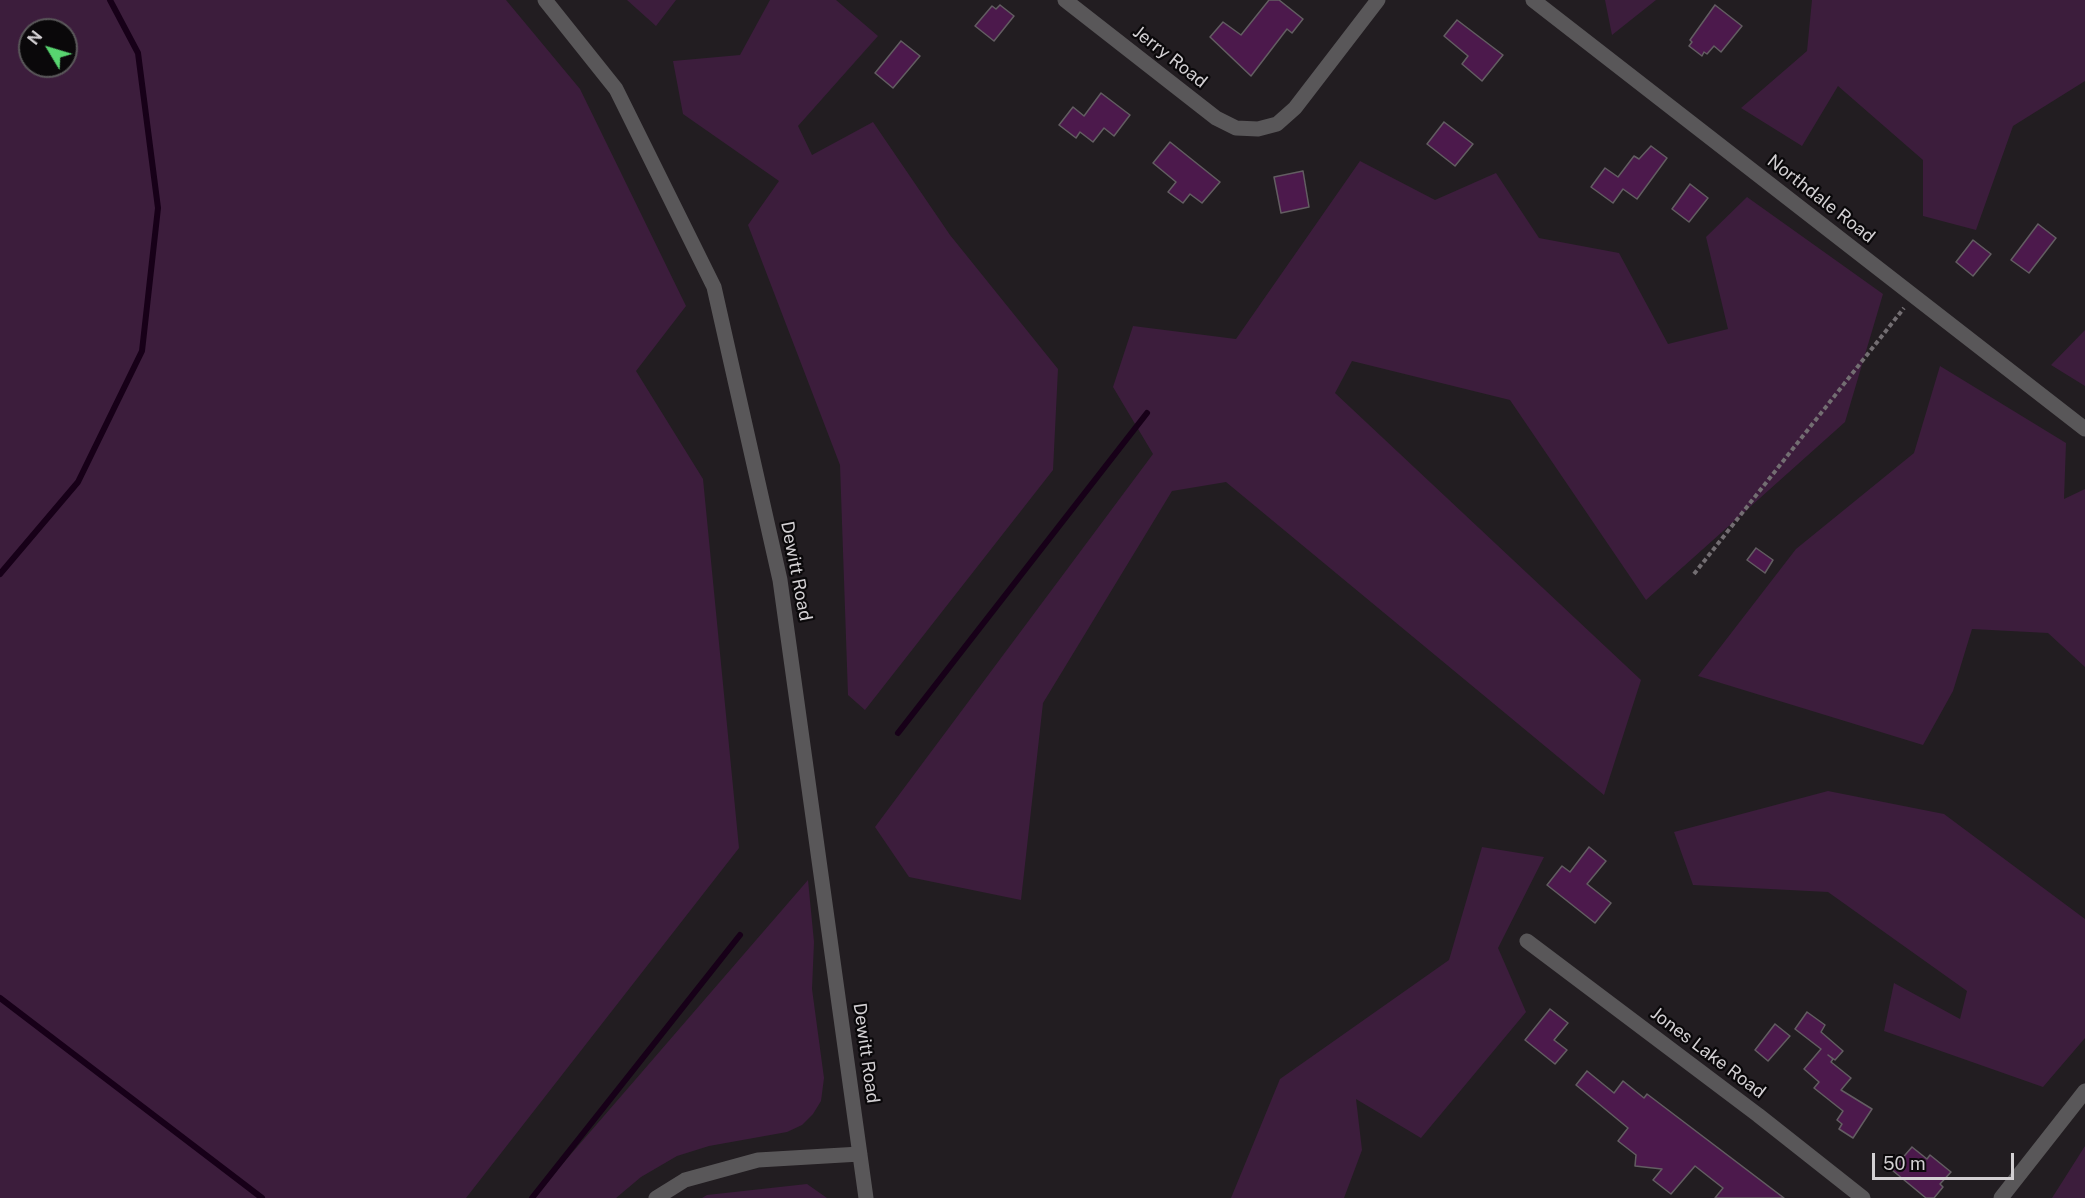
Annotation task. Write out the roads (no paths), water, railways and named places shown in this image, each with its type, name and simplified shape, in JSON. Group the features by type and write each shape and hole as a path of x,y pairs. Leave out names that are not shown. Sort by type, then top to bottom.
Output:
{"street":[{"name":"Dewitt Road","path":"545,0 615,89 714,287 780,580 866,1198"},
{"name":"Jerry Road","path":"1065,0 1216,118 1236,128 1258,129 1277,124 1295,108 1378,0"},
{"name":"Northdale Road","path":"1533,0 2085,429"},
{"name":"Jones Lake Road","path":"1527,941 1758,1115 1863,1198"},
{"path":"2001,1198 2085,1091"},
{"path":"656,1198 685,1180 758,1160 860,1154"}],"waterway":[{"path":"0,574 78,482 142,351 158,208 138,53 110,0"},
{"path":"898,733 1147,413"},
{"path":"532,1198 740,935"},
{"path":"0,998 262,1198"}]}
